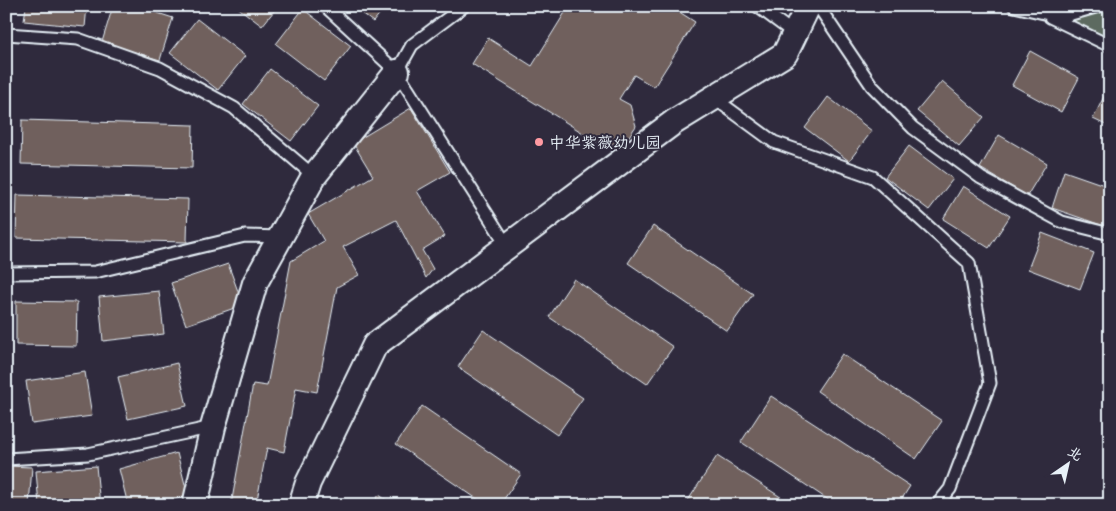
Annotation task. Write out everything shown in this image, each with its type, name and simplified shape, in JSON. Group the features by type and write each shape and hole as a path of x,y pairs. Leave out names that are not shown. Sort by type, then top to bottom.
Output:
{"street":[{"path":"300,505 308,483 375,345 674,122 785,54 808,6"},
{"path":"195,505 213,427 255,283 314,176 397,72"}],"lane":[{"path":"325,6 397,72 508,247"},
{"path":"397,72 412,45 464,6"},
{"path":"757,6 794,34"},
{"path":"818,6 872,86 914,128 981,178 1062,222 1110,234"},
{"path":"1014,6 1061,17 1099,6"},
{"path":"1040,12 1110,46"},
{"path":"6,34 78,39 160,68 234,108 314,176"},
{"path":"714,98 774,142 873,176 969,263 990,383 950,489 937,505"},
{"path":"6,273 95,272 245,236 280,238"},
{"path":"6,459 88,454 213,427"}],"green space":[{"path":"1099,6 1110,6 1110,46 1061,17"}],"building":[{"path":"26,6 87,6 85,27 24,21"},
{"path":"113,6 136,6 173,18 160,60 102,42"},
{"path":"236,6 278,6 262,26"},
{"path":"352,6 386,6 373,22"},
{"path":"569,6 670,6 695,22 654,87 634,75 619,99 630,105 636,126 625,142 604,146 472,64 488,38 532,66"},
{"path":"303,9 351,46 324,81 276,44"},
{"path":"197,19 245,56 218,90 170,53"},
{"path":"1030,51 1079,78 1061,112 1012,85"},
{"path":"270,69 318,106 291,141 243,104"},
{"path":"942,81 984,117 959,146 917,111"},
{"path":"1110,84 1110,127 1093,119"},
{"path":"828,97 872,131 849,161 805,128"},
{"path":"411,108 450,172 417,191 445,236 422,250 433,269 426,278 396,220 343,247 359,275 337,287 317,392 296,388 284,452 267,448 256,505 231,505 253,384 267,386 291,261 324,241 308,214 373,176 353,143"},
{"path":"22,120 193,125 192,168 21,164"},
{"path":"999,135 1047,163 1027,196 980,168"},
{"path":"909,146 953,179 929,210 885,177"},
{"path":"1064,171 1110,187 1110,210 1104,226 1052,208"},
{"path":"963,186 1010,216 989,248 943,219"},
{"path":"17,195 188,199 187,242 16,238"},
{"path":"653,226 753,294 727,331 628,263"},
{"path":"1042,233 1094,253 1080,289 1028,269"},
{"path":"228,264 243,305 186,325 171,283"},
{"path":"574,279 673,347 647,384 549,317"},
{"path":"159,291 164,334 103,341 99,297"},
{"path":"16,301 77,302 76,346 16,345"},
{"path":"483,330 583,398 557,435 458,367"},
{"path":"842,354 942,421 916,459 817,391"},
{"path":"177,363 187,406 128,419 118,377"},
{"path":"85,372 92,416 32,424 26,381"},
{"path":"6,390 11,390 7,434 6,434"},
{"path":"771,396 910,486 898,505 836,505 741,442"},
{"path":"422,406 521,474 500,505 486,505 396,444"},
{"path":"177,453 188,496 154,505 128,505 119,469"},
{"path":"717,456 793,505 691,505 687,502"},
{"path":"6,466 32,467 29,505 6,505"},
{"path":"96,466 100,505 39,505 36,471"},
{"path":"379,495 394,505 372,505"}],"place":[{"name":"中华紫薇幼儿园","path":"539,142"}]}
